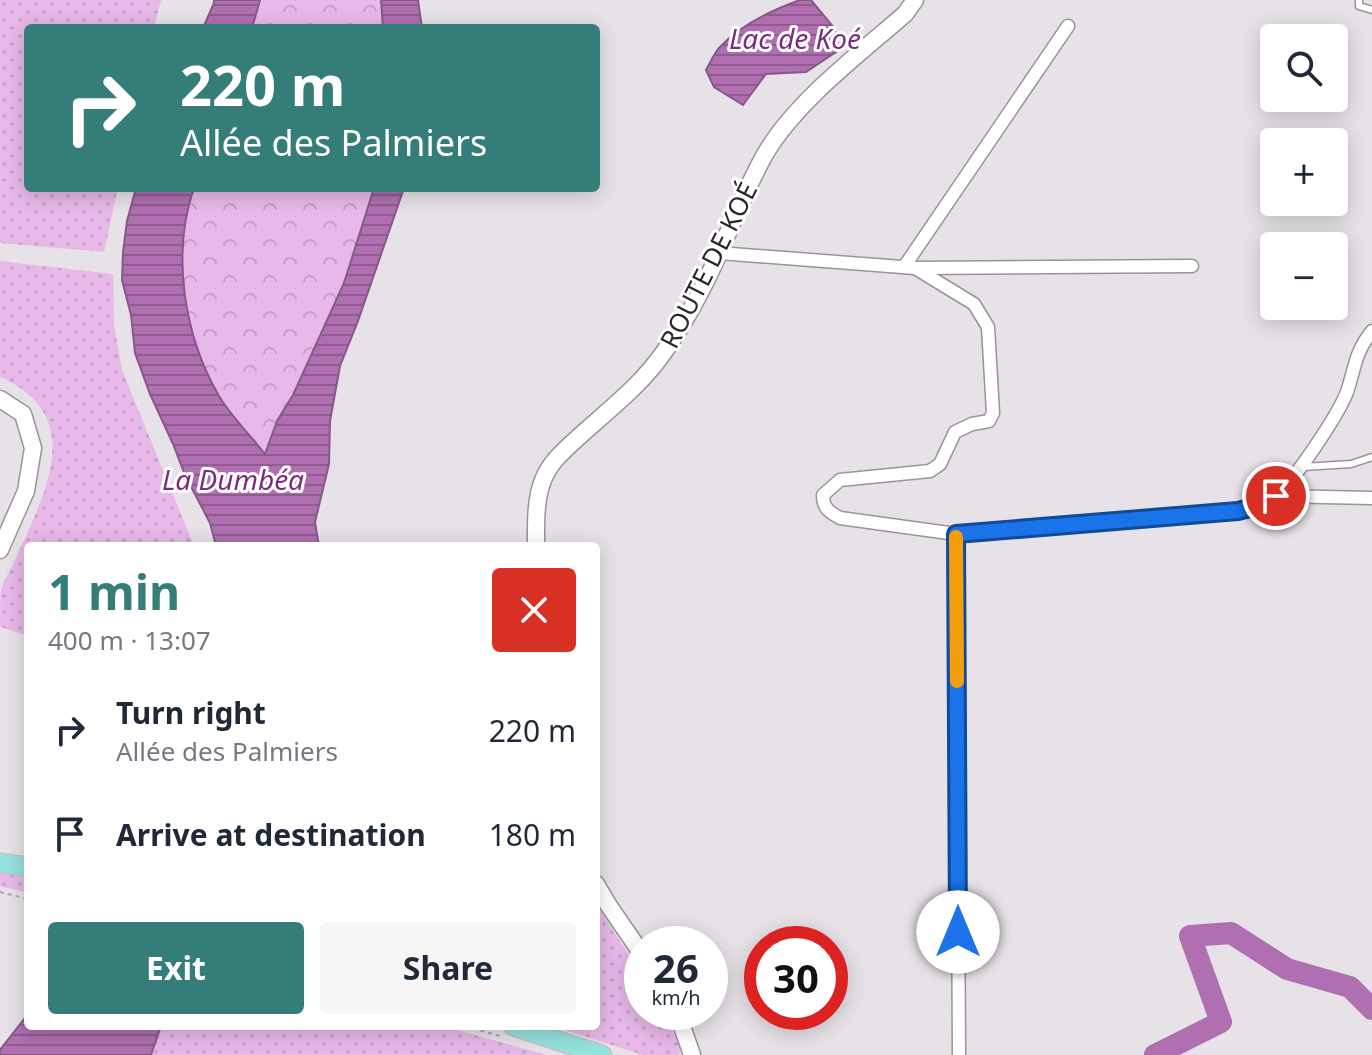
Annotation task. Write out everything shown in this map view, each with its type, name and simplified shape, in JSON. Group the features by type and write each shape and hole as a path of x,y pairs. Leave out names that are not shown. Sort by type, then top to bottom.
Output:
{"main road":[{"path":"0,863 24,866"},
{"path":"508,1032 602,1055"}],"street":[{"name":"ROUTE DE KOÉ","path":"536,542 542,482 553,462 647,375 665,352 719,253 765,154 807,101 905,14 915,0"},
{"path":"909,267 1068,26"},
{"path":"719,253 909,267 1192,266"},
{"path":"909,267 974,304 988,327 993,413 989,421 955,432 940,464 930,471 840,480 823,495 823,503 840,518 956,534 1238,511 1258,506 1276,496 1300,467 1346,394 1361,344 1372,331"},
{"path":"0,399 23,414 33,448 26,491 0,550"},
{"path":"1276,496 1372,498"},
{"path":"956,534 959,1055"},
{"path":"600,891 624,928"},
{"path":"683,1030 692,1055"}],"lane":[{"path":"1359,0 1359,6 1372,10"},
{"path":"1300,467 1351,464 1372,457"}],"path":[{"path":"0,892 24,898"}],"green space":[{"path":"0,0 161,0 155,24 24,24 24,192 117,192 104,252 0,243"},
{"path":"260,0 381,0 383,24 253,24"},
{"path":"193,192 373,192 344,283 293,395 277,421 266,454 219,396 197,348 185,294 183,267 187,213"},
{"path":"0,261 113,274 114,325 122,370 192,542 24,542 24,635 0,627 1,590 46,485 52,460 52,436 44,413 28,393 0,377"},
{"path":"0,871 24,874 24,892 0,886"},
{"path":"600,910 624,948 624,1030 672,1030 681,1047 679,1055 643,1055 565,1030 600,1030"},
{"path":"160,1030 457,1030 547,1055 151,1055"}],"water":[{"path":"214,0 260,0 253,24 205,24"},
{"path":"381,0 418,0 421,24 383,24"},
{"name":"Lac de Koé","path":"800,0 811,0 835,29 839,50 806,72 766,74 743,105 714,87 706,70 719,48 757,19"},
{"name":"La Dumbéa","path":"135,192 193,192 183,240 183,267 185,294 197,347 219,396 265,454 277,421 293,395 344,283 373,192 403,192 340,366 330,421 329,464 315,522 318,542 215,542 210,523 185,475 135,353 131,315 122,280 127,221"},
{"path":"24,1019 24,1030 160,1030 151,1055 0,1055 0,1050"}],"waterway":[{"path":"1155,1055 1221,1022 1190,936 1231,933 1287,969 1350,987 1372,1009"}],"slow traffic":[{"path":"956,537 957,681"}],"route":[{"path":"958,932 956,534 1238,511 1258,506 1276,496"}]}
